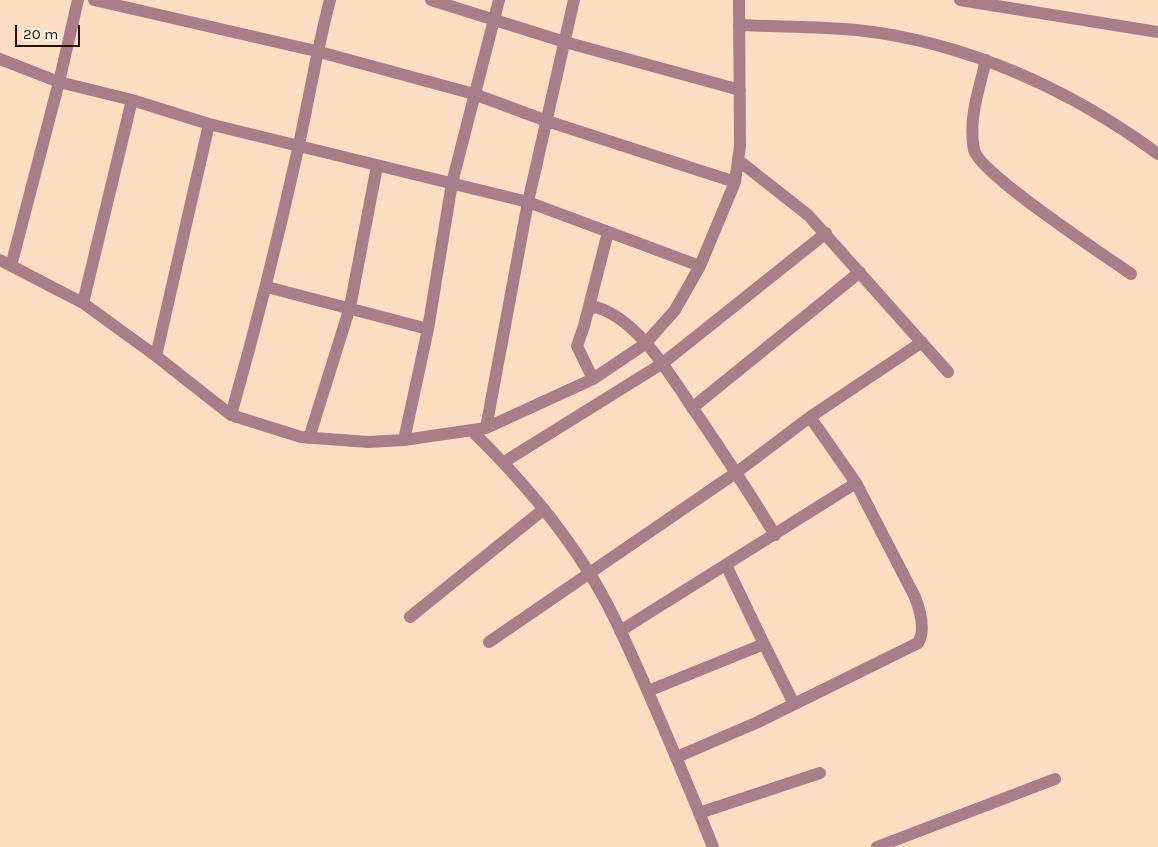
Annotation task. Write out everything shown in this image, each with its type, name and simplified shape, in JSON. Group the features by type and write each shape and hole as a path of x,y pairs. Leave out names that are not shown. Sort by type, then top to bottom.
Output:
{"street":[{"path":"78,0 59,82 6,263 83,303 156,356 231,415 310,438 368,442 473,432 486,428 593,379 645,344 675,310 700,266 734,182 738,160 740,0"},
{"path":"94,0 316,51 474,94 547,121 734,182"},
{"path":"231,415 267,286 299,146 316,51 330,0"},
{"path":"431,0 565,42 740,90"},
{"path":"404,440 428,329 452,183 499,0"},
{"path":"486,428 528,202 574,0"},
{"path":"960,0 1158,32"},
{"path":"739,25 857,30 930,43 986,60 1059,91 1122,127 1158,154"},
{"path":"0,59 59,82 132,100 209,124 528,202 700,266"},
{"path":"986,60 971,121 975,152 1003,184 1130,274"},
{"path":"83,303 132,100"},
{"path":"156,356 209,124"},
{"path":"738,160 808,215 826,233 948,372"},
{"path":"310,438 350,307 376,166"},
{"path":"593,379 577,346 608,232"},
{"path":"504,462 663,363 826,233"},
{"path":"692,408 860,272"},
{"path":"267,286 428,329"},
{"path":"588,310 596,308 612,314 625,324 663,363 737,472 775,535"},
{"path":"489,642 737,472 810,417 922,342"},
{"path":"677,757 915,646 920,640 919,610 915,597 856,483 810,417"},
{"path":"473,432 504,462 544,509 589,572 620,631 648,691 713,847"},
{"path":"620,631 856,483"},
{"path":"410,617 544,509"},
{"path":"726,565 794,704"},
{"path":"648,691 764,644"},
{"path":"699,813 820,773"},
{"path":"877,847 1055,779"}]}
